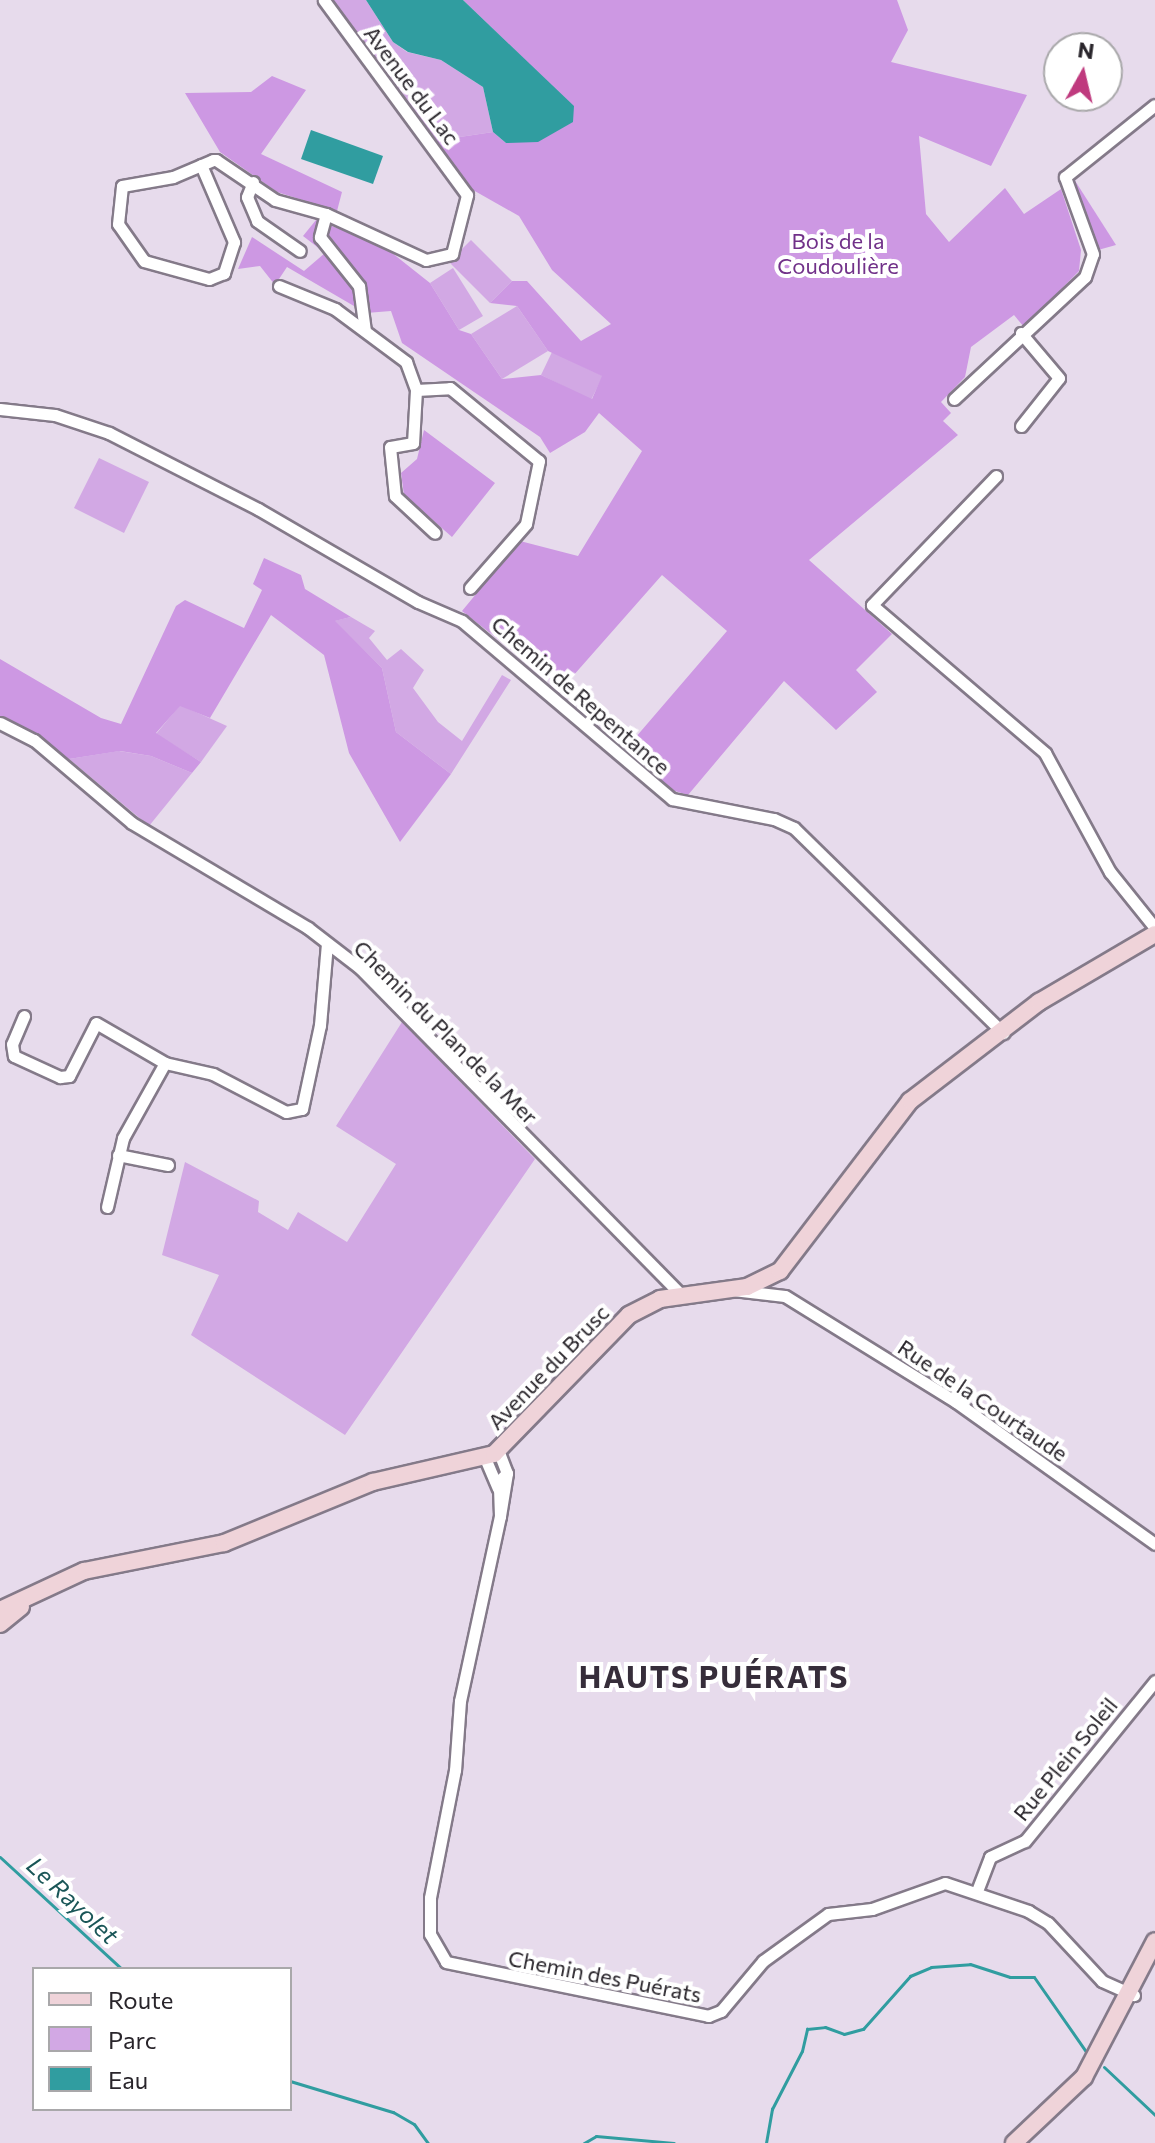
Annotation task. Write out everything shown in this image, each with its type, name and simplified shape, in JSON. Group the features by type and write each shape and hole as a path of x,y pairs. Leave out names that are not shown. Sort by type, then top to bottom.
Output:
{"street":[{"name":"Avenue du Lac","path":"324,0 467,195 452,254 426,260 326,214"},
{"path":"954,399 1091,267 1093,254 1065,177 1155,105"},
{"path":"202,165 235,247 224,273 214,279 144,261 118,224 122,186 173,177 202,165 222,161 275,200 326,214 320,237 359,286 365,331"},
{"path":"253,182 247,197 257,221 300,251"},
{"path":"279,286 335,309 406,362 416,390 413,443 390,447 395,496 435,533"},
{"path":"1021,333 1059,382 1021,426"},
{"path":"416,390 450,388 539,461 526,524 470,588"},
{"name":"Chemin de Repentance","path":"0,409 47,413 100,429 258,509 418,602 462,621 672,799 774,819 794,828 1003,1033"},
{"path":"996,476 872,605 1045,753 1110,872 1155,928"},
{"name":"Chemin du Plan de la Mer","path":"0,723 34,740 132,823 327,944 360,968 680,1294"},
{"name":"Avenue du Brusc","path":"1,1616 44,1587 107,1565 236,1539 373,1482 492,1454 617,1325 644,1306 680,1294 732,1290 773,1275 841,1196 910,1101 1003,1033 1039,1002 1155,934"},
{"path":"24,1016 12,1044 14,1056 60,1077 69,1076 96,1023 165,1063 213,1074 286,1112 302,1109 320,1025 327,944"},
{"path":"107,1207 118,1155 165,1063"},
{"path":"118,1155 168,1165"},
{"path":"771,1293 773,1275"},
{"name":"Rue de la Courtaude","path":"773,1275 785,1296"},
{"name":"Rue de la Courtaude","path":"732,1290 747,1295 771,1293 785,1296 956,1402 1155,1544"},
{"path":"492,1454 507,1473 498,1488"},
{"name":"Chemin des Puérats","path":"492,1454 500,1516"},
{"name":"Chemin des Puérats","path":"507,1473 460,1701 455,1770 430,1898 430,1934 446,1962 708,2016 721,2011 763,1961 828,1914 872,1909 945,1883 977,1891 1048,1923 1102,1981 1130,1993"},
{"name":"Rue Plein Soleil","path":"977,1891 990,1857 1025,1841 1155,1681"},
{"path":"1028,2143 1086,2086 1155,1941"},
{"path":"1014,2143 1078,2086 1155,1955"}],"green space":[{"path":"327,0 366,0 393,42 407,52 441,60 483,87 493,132 433,141"},
{"name":"Bois de la Coudoulière","path":"463,0 897,0 908,30 891,62 1027,95 991,166 919,136 926,214 949,242 1005,188 1024,214 1061,189 1081,250 1079,271 1024,327 1014,315 971,347 965,377 941,402 951,413 943,421 958,435 809,560 892,634 856,670 877,692 836,730 784,681 688,795 665,788 623,752 727,631 662,575 565,685 556,685 462,611 520,541 578,556 642,451 599,413 585,432 550,453 540,437 402,343 391,311 366,313 287,267 275,285 260,266 238,269 252,237 304,271 325,253 303,236 316,220 382,245 430,283 459,330 471,334 502,379 541,375 592,399 602,376 548,351 517,306 490,303 512,281 527,281 581,341 611,324 552,270 519,216 473,190 433,141 493,132 506,143 574,107"},
{"path":"272,76 306,90 261,154 342,192 337,211 277,192 220,152 185,93 251,92"},
{"path":"1072,176 1116,245 1098,250"},
{"path":"471,240 512,281 490,303 449,262"},
{"path":"453,268 483,316 459,330 430,283"},
{"path":"517,306 548,351 502,379 471,334"},
{"path":"552,352 603,376 591,400 541,375"},
{"path":"424,430 495,483 452,537 404,495 401,473 417,459"},
{"path":"99,458 149,482 124,533 74,508"},
{"path":"264,558 301,575 305,589 351,617 335,621 382,668 396,732 451,774 400,842 349,753 324,655 271,615 210,718 180,706 156,733 201,762 192,773 151,756 120,751 69,759 0,718 0,659 101,718 121,724 176,606 185,600 244,628 262,590 253,584"},
{"path":"351,617 375,631 369,638 387,660 401,649 424,670 413,688 438,722 462,741 502,675 511,680 451,774 396,732 382,668 334,621"},
{"path":"180,705 227,726 201,762 156,734"},
{"path":"119,751 151,756 192,773 149,826 69,759"},
{"path":"402,1022 535,1159 345,1435 191,1335 219,1275 162,1255 185,1162 259,1201 258,1212 288,1230 298,1212 347,1242 396,1164 336,1126"}],"water":[{"path":"366,0 463,0 574,106 573,122 538,142 506,143 493,132 483,87 441,60 408,52 393,42"},
{"path":"311,130 383,156 373,184 301,159"}],"waterway":[{"name":"Le Rayolet","path":"0,1857 120,1967"},
{"name":"Le Rayolet","path":"766,2143 772,2109 802,2051 807,2029 825,2027 844,2034 863,2029 910,1976 931,1967 970,1964 1010,1977 1034,1977 1087,2053"},
{"name":"Le Rayolet","path":"1104,2067 1155,2115"},
{"name":"Le Rayolet","path":"292,2082 393,2112 414,2124 428,2143"},
{"name":"Le Rayolet","path":"584,2143 596,2136 674,2143"}],"district":[{"name":"HAUTS PUÉRATS","path":"714,1676"}]}
